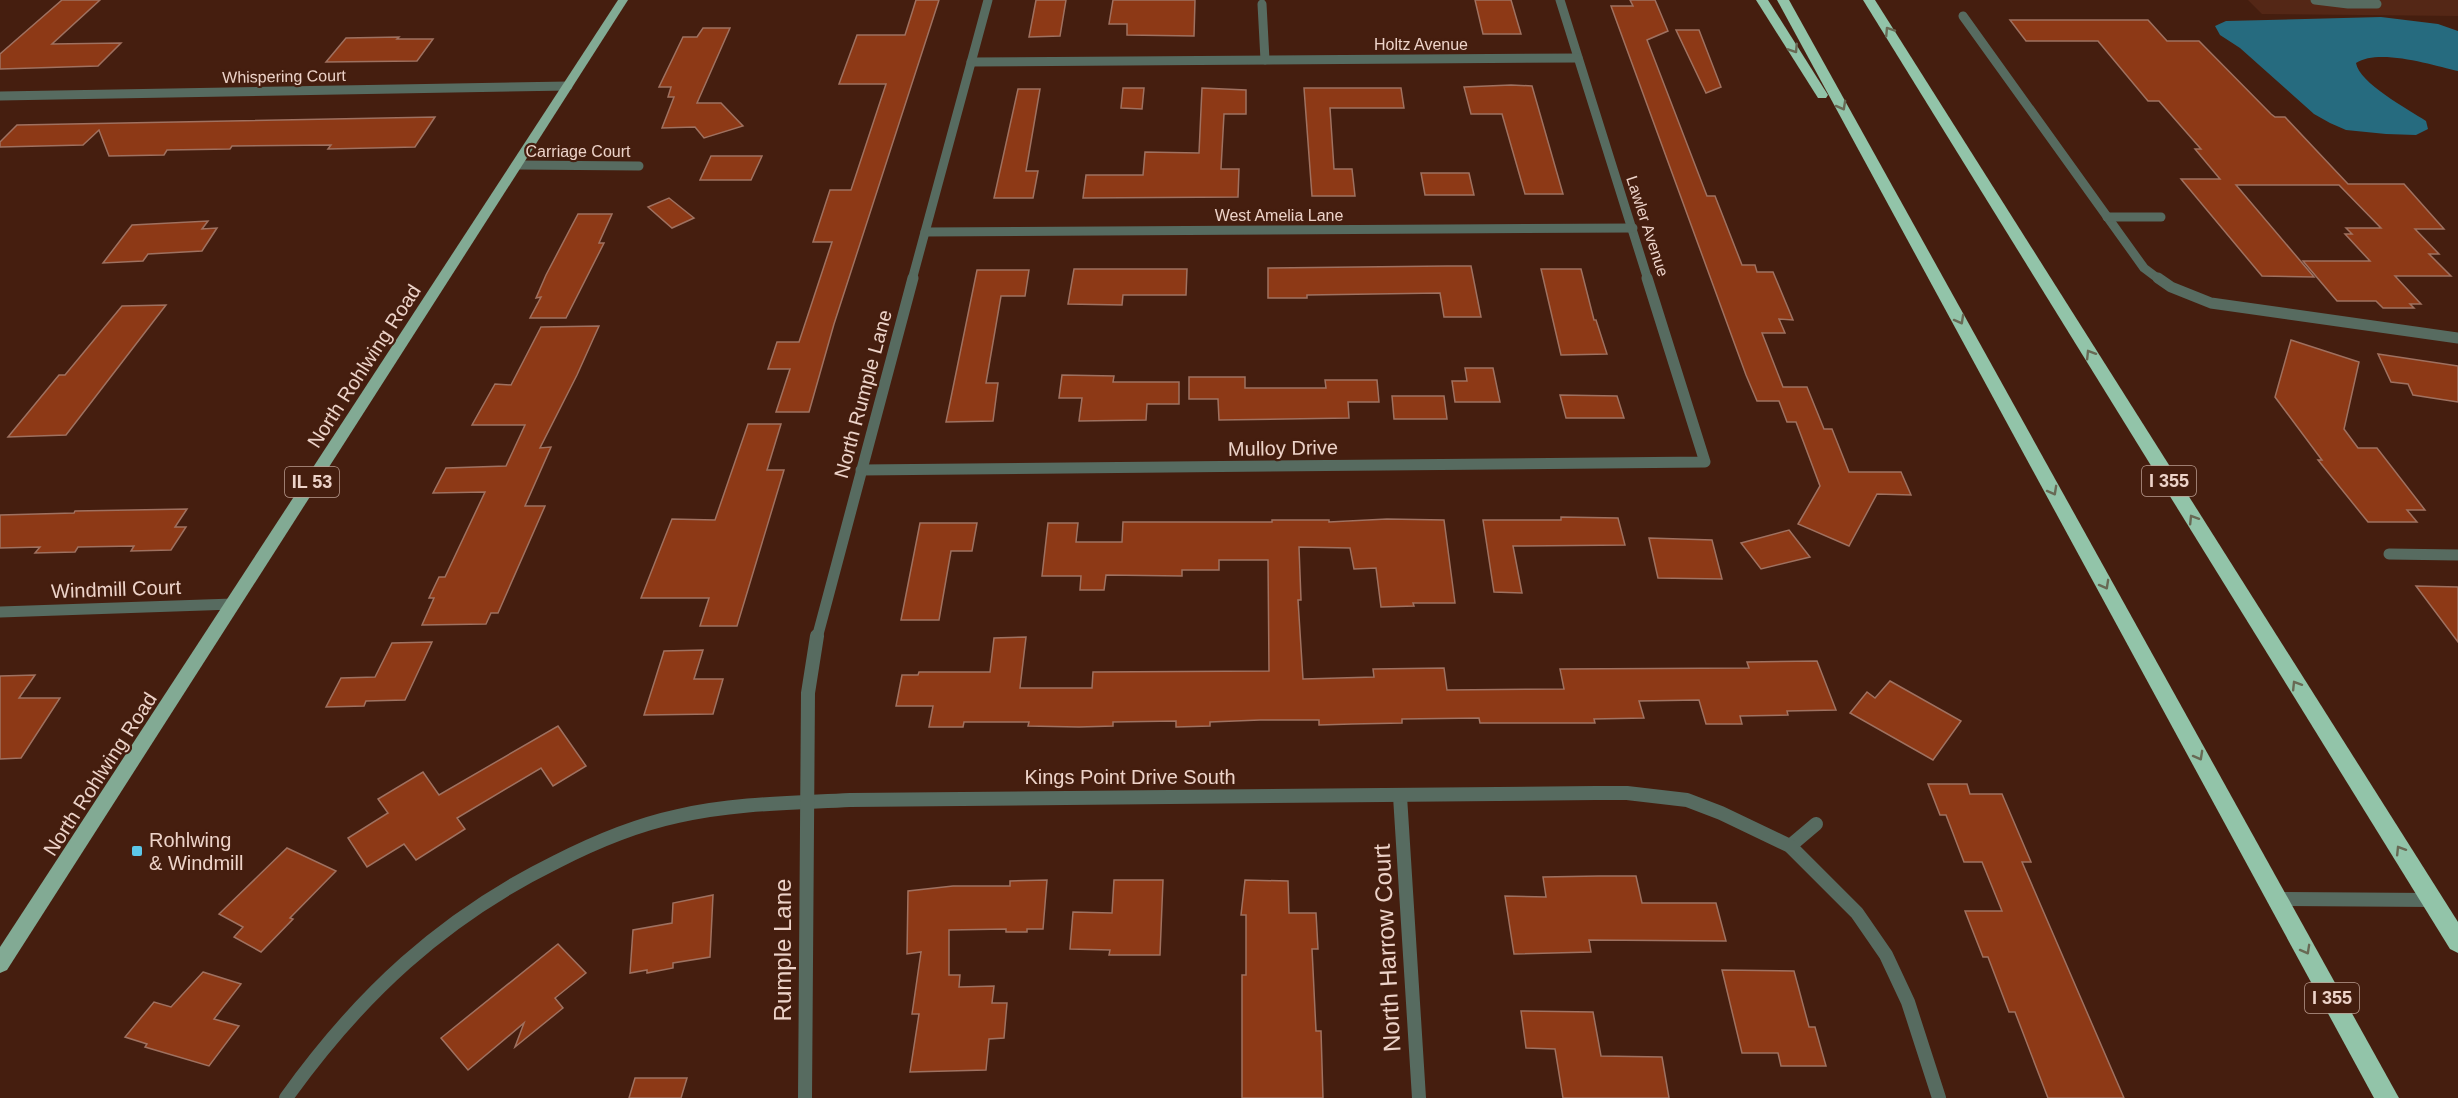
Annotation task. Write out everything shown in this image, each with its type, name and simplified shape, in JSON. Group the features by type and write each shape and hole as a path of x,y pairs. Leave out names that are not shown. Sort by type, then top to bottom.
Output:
{"highway":[{"path":"1762,0 1810,75 1877,192 1932,269"},
{"name":"I 355","path":"1783,0 2387,1098"},
{"name":"I 355","path":"1869,0 2458,942"}],"main road":[{"name":"North Rohlwing Road","path":"0,964 623,0"}],"street":[{"name":"North Rumple Lane","path":"806,802 808,693 818,629 988,0"},
{"name":"Lawler Avenue","path":"1560,0 1705,462"},
{"path":"2315,0 2349,4 2377,4"},
{"path":"1262,4 1265,60"},
{"path":"1963,16 2144,268 2171,287 2211,303 2458,338"},
{"name":"Holtz Avenue","path":"971,62 1578,58"},
{"name":"Whispering Court","path":"0,96 568,86"},
{"name":"Carriage Court","path":"517,165 639,166"},
{"path":"2107,217 2161,217"},
{"name":"West Amelia Lane","path":"925,232 1633,228"},
{"name":"Mulloy Drive","path":"861,470 1705,462"},
{"path":"2389,554 2458,555"},
{"name":"Windmill Court","path":"0,612 233,604"},
{"name":"Kings Point Drive South","path":"286,1098 320,1050 356,1008 398,966 438,932 491,895 533,871 633,828 678,816 718,809 806,802 1159,795 1400,796 1627,793 1677,799 1721,813 1790,846 1827,882 1857,913 1886,955 1908,1002 1939,1098"},
{"name":"North Harrow Court","path":"1400,796 1419,1098"},
{"name":"Rumple Lane","path":"805,1098 806,802"},
{"path":"1790,846 1816,824"},
{"path":"2278,899 2431,900"}],"shaded area":[{"path":"2248,0 2458,0 2458,16 2262,14"}],"water":[{"path":"2381,17 2438,24 2458,31 2458,71 2392,57 2366,59 2356,63 2359,71 2375,87 2426,121 2428,129 2416,135 2346,130 2330,123 2314,114 2240,48 2220,35 2215,26 2226,21"}],"building":[{"path":"62,0 100,0 52,44 121,43 98,66 0,69 0,54"},
{"path":"916,0 939,0 834,324 809,412 776,412 790,369 768,369 777,342 799,342 832,242 813,242 830,190 851,190 886,84 839,84 857,35 905,35"},
{"path":"1036,0 1066,0 1060,36 1029,37"},
{"path":"1113,0 1195,0 1194,36 1127,35 1127,24 1109,24"},
{"path":"1475,0 1511,0 1521,34 1483,34"},
{"path":"1630,0 1655,0 1668,31 1647,40 1707,196 1715,196 1742,265 1755,265 1757,272 1773,272 1793,320 1779,319 1785,333 1762,333 1783,387 1807,387 1824,429 1832,429 1849,472 1901,472 1911,495 1877,494 1849,546 1798,524 1820,486 1796,422 1787,422 1779,401 1757,401 1746,375 1611,6 1633,6"},
{"path":"2010,20 2148,20 2167,41 2199,41 2271,114 2275,117 2285,117 2348,184 2404,184 2444,229 2415,229 2439,254 2429,254 2451,276 2395,276 2421,304 2410,304 2414,308 2383,308 2376,301 2337,301 2303,261 2370,261 2345,234 2352,234 2346,228 2381,228 2339,185 2236,185 2314,277 2262,276 2181,179 2220,179 2195,149 2201,149 2159,101 2148,101 2098,41 2026,41"},
{"path":"703,28 730,28 697,103 721,103 743,126 704,138 695,127 662,128 674,97 668,97 671,87 659,87 683,37 697,37"},
{"path":"1676,30 1699,30 1721,87 1706,93"},
{"path":"399,37 397,39 433,39 417,61 326,62 346,38"},
{"path":"1532,86 1563,194 1525,194 1502,114 1471,114 1464,87"},
{"path":"1123,88 1144,88 1142,109 1121,108"},
{"path":"1202,88 1246,90 1246,114 1224,114 1221,169 1239,169 1238,197 1083,198 1086,175 1143,175 1145,152 1199,153"},
{"path":"1304,88 1401,88 1404,108 1330,108 1334,169 1352,169 1355,196 1312,196"},
{"path":"1018,89 1040,89 1026,171 1038,171 1033,198 994,198"},
{"path":"435,117 415,147 328,149 331,145 232,146 230,149 167,150 164,155 109,156 99,130 83,145 0,147 0,142 17,125"},
{"path":"711,156 762,156 751,180 700,180"},
{"path":"1421,173 1469,173 1474,195 1425,195"},
{"path":"669,198 694,218 672,228 648,207"},
{"path":"578,214 612,214 599,243 604,243 566,318 530,318 541,297 536,298 546,275"},
{"path":"208,221 202,229 217,228 202,251 148,254 143,261 103,263 132,225"},
{"path":"1471,266 1481,317 1444,317 1440,293 1307,295 1307,298 1268,298 1268,268"},
{"path":"1074,269 1187,269 1186,295 1123,295 1122,305 1068,304"},
{"path":"1541,269 1581,269 1594,320 1596,320 1607,354 1561,355"},
{"path":"977,270 1029,270 1025,296 1001,296 986,383 998,383 993,421 946,422"},
{"path":"166,305 66,435 8,437 59,375 65,375 122,306"},
{"path":"599,326 540,448 551,447 525,506 545,506 498,613 491,613 486,624 422,625 434,598 429,598 439,577 445,577 485,492 433,493 446,468 506,466 525,425 472,425 495,384 511,385 541,327"},
{"path":"2291,340 2359,362 2344,429 2358,448 2377,448 2425,510 2407,510 2417,522 2368,522 2318,460 2322,460 2275,397"},
{"path":"2378,354 2458,366 2458,402 2413,395 2408,384 2391,382"},
{"path":"1465,368 1493,368 1500,402 1455,402 1452,381 1467,381"},
{"path":"1062,375 1114,376 1113,382 1179,382 1179,404 1147,404 1146,420 1079,421 1082,398 1059,398"},
{"path":"1189,377 1245,377 1245,388 1326,388 1325,380 1377,380 1379,402 1348,402 1349,418 1219,420 1218,399 1189,399"},
{"path":"1560,395 1617,396 1624,418 1566,418"},
{"path":"1392,396 1444,396 1447,419 1394,419"},
{"path":"748,424 781,424 767,470 784,470 737,626 700,626 709,598 641,598 672,519 715,520"},
{"path":"187,509 175,527 186,527 171,550 131,551 134,546 78,547 75,552 35,553 40,547 0,548 0,515"},
{"path":"1561,517 1618,518 1625,545 1513,546 1522,593 1494,592 1483,520 1561,520"},
{"path":"1387,519 1444,520 1455,603 1413,603 1414,606 1381,607 1376,568 1354,569 1350,548 1299,547 1301,600 1298,600 1303,679 1374,677 1373,669 1444,668 1447,690 1564,689 1560,669 1749,668 1747,662 1817,661 1836,710 1787,711 1788,715 1740,716 1742,724 1706,724 1699,700 1639,701 1644,718 1594,719 1595,723 1480,723 1479,718 1402,719 1402,723 1319,725 1319,720 1260,720 1210,722 1210,726 1176,727 1176,721 1113,722 1113,726 1079,727 1028,726 1029,722 964,722 963,727 929,727 933,706 896,706 902,675 918,675 919,672 990,672 994,638 1026,637 1020,688 1092,688 1093,672 1269,671 1268,560 1219,560 1219,570 1182,570 1182,576 1106,575 1104,590 1080,590 1081,576 1042,576 1048,523 1078,523 1076,542 1122,542 1123,522 1329,520 1329,522"},
{"path":"920,523 977,523 972,551 951,551 939,620 901,620"},
{"path":"1789,530 1810,557 1761,569 1741,543"},
{"path":"1649,538 1712,540 1722,579 1658,578"},
{"path":"2416,586 2458,587 2458,642"},
{"path":"432,642 405,700 366,701 364,706 326,707 341,678 375,677 392,643"},
{"path":"703,650 694,679 723,679 713,714 644,715 664,651"},
{"path":"35,675 19,698 60,698 21,758 0,759 0,676"},
{"path":"1890,681 1961,721 1933,760 1850,713 1867,692 1875,698"},
{"path":"558,726 586,766 553,786 541,768 457,818 465,829 416,860 404,844 367,867 348,838 388,813 378,799 423,772 439,795"},
{"path":"1928,784 1967,784 1970,794 2002,794 2031,862 2022,862 2124,1098 2048,1098 2015,1012 2009,1012 1988,957 1983,957 1965,911 2002,911 1982,862 1964,862 1946,815 1940,815"},
{"path":"287,848 336,871 290,918 293,919 261,952 234,937 243,927 219,914"},
{"path":"1636,876 1642,903 1716,903 1726,941 1589,940 1591,952 1514,954 1505,896 1546,897 1543,877"},
{"path":"1047,880 1043,929 1027,929 1027,932 1006,932 1006,929 949,930 949,975 960,975 959,987 994,986 992,1003 1007,1003 1004,1038 989,1039 986,1070 910,1072 919,1014 912,1014 921,952 907,954 908,891 953,886 1010,886 1010,881"},
{"path":"1114,880 1163,880 1160,955 1109,955 1110,950 1070,949 1073,912 1112,913"},
{"path":"1245,880 1288,881 1289,913 1316,913 1318,949 1312,949 1316,1031 1321,1031 1323,1098 1242,1098 1242,975 1246,975 1246,915 1241,915"},
{"path":"713,895 710,957 673,963 673,968 647,973 647,970 630,973 633,930 672,923 673,903"},
{"path":"558,944 586,973 555,998 563,1008 515,1047 524,1023 468,1070 441,1038"},
{"path":"1722,970 1794,971 1809,1027 1815,1027 1826,1066 1781,1066 1778,1053 1742,1053"},
{"path":"203,972 241,984 214,1019 239,1026 209,1066 145,1047 147,1044 125,1037 154,1002 171,1007"},
{"path":"1521,1011 1593,1012 1601,1056 1662,1057 1669,1098 1563,1098 1555,1049 1526,1048"},
{"path":"635,1078 687,1078 681,1098 629,1098"}],"place":[{"name":"Rohlwing & Windmill","path":"137,851"}]}
